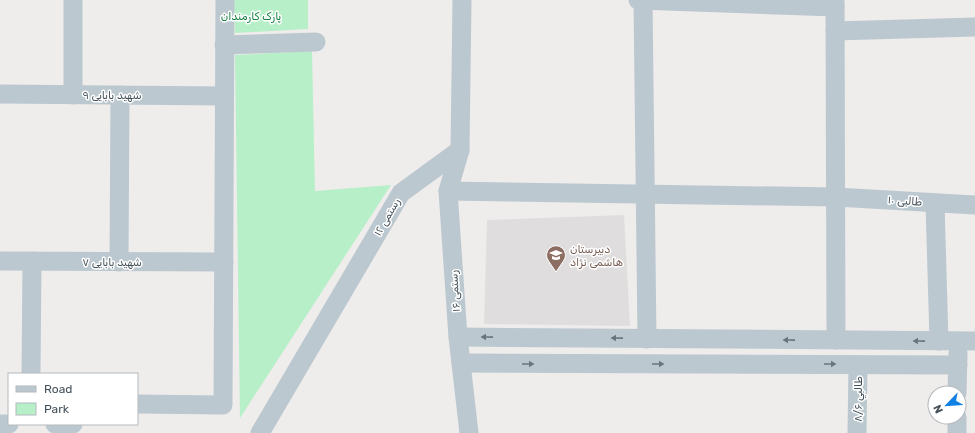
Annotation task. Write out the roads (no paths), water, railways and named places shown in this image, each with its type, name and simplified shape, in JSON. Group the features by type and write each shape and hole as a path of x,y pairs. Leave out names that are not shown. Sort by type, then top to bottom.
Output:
{"street":[{"path":"72,95 73,0"},
{"path":"138,404 223,405 225,0"},
{"path":"460,150 462,0"},
{"path":"638,0 835,3 836,340"},
{"path":"643,0 644,195 647,338"},
{"path":"835,30 975,27"},
{"path":"224,45 316,42"},
{"name":"شهید بابایی ۹","path":"0,94 224,96"},
{"path":"119,262 120,95"},
{"name":"رستمی ۱۶","path":"460,150 448,191 458,337 469,433"},
{"name":"رستمی ۱۲","path":"260,433 401,193 460,150"},
{"name":"طالبی ۱۰","path":"448,191 836,197 975,205"},
{"path":"935,203 939,341"},
{"name":"شهید بابایی ۷","path":"0,261 224,262"},
{"path":"32,261 32,373"},
{"path":"458,337 967,341 958,365 958,385"},
{"path":"461,363 958,365"},
{"name":"طالبي ۸/۶","path":"858,365 858,433"}],"place":[{"name":"دبیرستان هاشمی نژاد","path":"556,272"}],"park label":[{"name":"پارک کارمندان","path":"251,16"}]}
